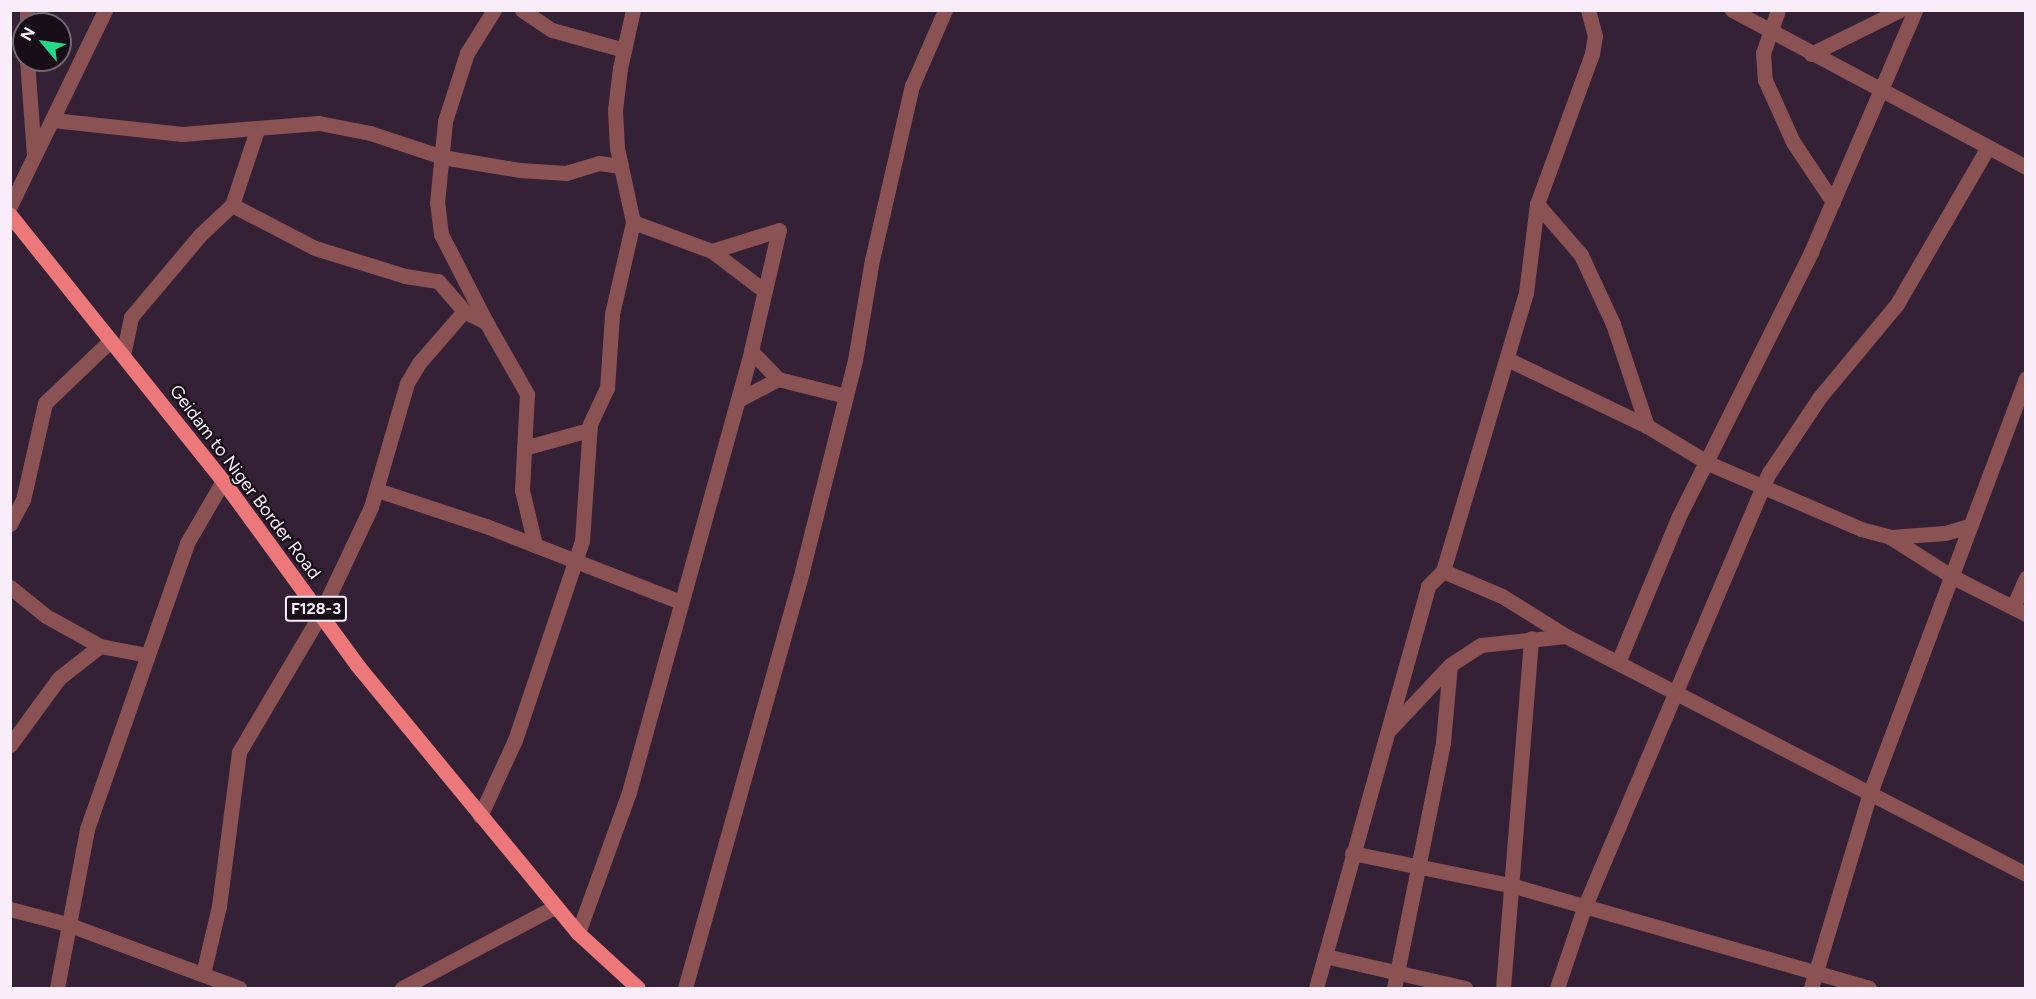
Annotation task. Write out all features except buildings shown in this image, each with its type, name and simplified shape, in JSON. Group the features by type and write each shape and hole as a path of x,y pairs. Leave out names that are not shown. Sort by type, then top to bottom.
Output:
{"main road":[{"name":"Geidam to Niger Border Road","path":"10,216 223,481 320,615 480,816 578,933 638,988"}],"street":[{"path":"10,206 105,10"},
{"path":"494,10 467,53 445,122 437,203 441,234 486,322 527,394 522,490 535,545"},
{"path":"522,10 552,30 624,50"},
{"path":"480,816 515,740 582,541 589,430 607,388 612,314 633,222 621,166 615,110 633,10"},
{"path":"685,988 802,571 846,396 912,86 945,10"},
{"path":"1316,988 1428,586 1443,571 1526,293 1537,204 1592,54 1595,36 1588,10"},
{"path":"1732,10 1768,32 2025,167"},
{"path":"1778,10 1768,32 1763,53 1765,80 1793,142 1833,202"},
{"path":"1811,54 1900,10"},
{"path":"1619,660 1679,516 1708,463 1833,202 1882,92 1915,10"},
{"path":"28,72 34,156"},
{"path":"53,120 182,134 257,130 319,123 370,133 442,157 520,170 566,173 599,163 621,166"},
{"path":"123,355 131,317 200,235 232,205 257,130"},
{"path":"1557,988 1584,908 1762,488 1819,398 1897,304 1988,147"},
{"path":"1537,204 1581,255 1613,324 1647,426"},
{"path":"232,205 315,248 394,273 438,281 464,311 486,322"},
{"path":"633,222 712,251 763,290"},
{"path":"578,933 629,792 738,400 779,230 712,251"},
{"path":"208,980 239,752 278,679 320,615 377,490 407,383 419,363 464,311"},
{"path":"10,524 23,500 45,403 111,340"},
{"path":"751,351 778,379 846,396"},
{"path":"1507,359 1647,426 1708,463 1861,529 1890,537 1951,576 2019,610 2025,578"},
{"path":"1811,988 1870,794 2025,378"},
{"path":"738,400 778,379"},
{"path":"524,448 589,430"},
{"path":"57,988 67,924 87,829 188,543 223,481"},
{"path":"377,490 535,545 681,602"},
{"path":"1890,537 1945,533 1970,526"},
{"path":"1443,571 1502,596 1566,636 1619,660 2025,874"},
{"path":"10,586 46,616 100,646 147,655"},
{"path":"1388,732 1450,665 1481,645 1566,636"},
{"path":"1503,988 1514,886 1531,638"},
{"path":"10,745 59,678 100,646"},
{"path":"1394,988 1443,742 1450,665"},
{"path":"1352,853 1514,886 1584,908 1869,988"},
{"path":"402,988 556,906"},
{"path":"10,909 67,924 208,980 239,988"},
{"path":"1325,956 1398,970 1465,988"}]}
